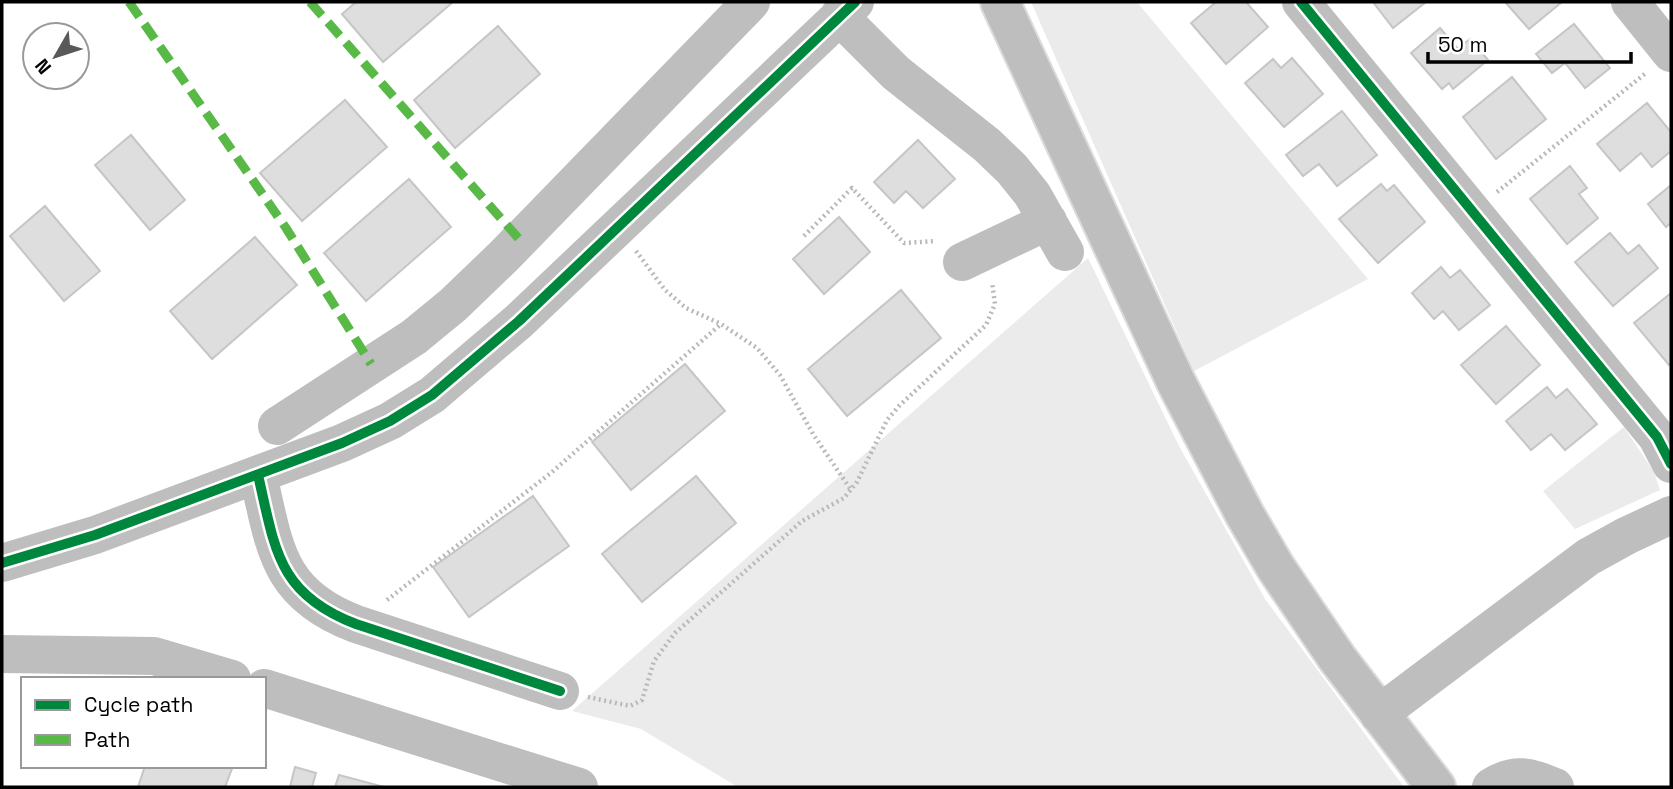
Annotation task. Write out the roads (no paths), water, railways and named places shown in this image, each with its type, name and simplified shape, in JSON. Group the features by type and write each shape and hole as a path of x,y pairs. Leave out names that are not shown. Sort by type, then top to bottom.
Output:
{"street":[{"path":"276,426 414,337 453,305 751,2"},
{"path":"1000,2 1037,87 1209,448 1276,568 1337,658 1436,787"},
{"path":"1301,2 1657,436 1671,464"},
{"path":"1630,2 1671,53"},
{"path":"2,563 95,535 342,443 390,421 432,395 519,321 847,9 896,73 988,145 1012,169 1056,236 965,250"},
{"path":"258,475 274,543 283,568 317,604 356,624 560,691"},
{"path":"1379,714 1588,556 1671,515"},
{"path":"2,654 154,656 225,677"},
{"path":"266,689 579,787"},
{"path":"1491,787 1504,779 1529,776 1555,787"}]}
